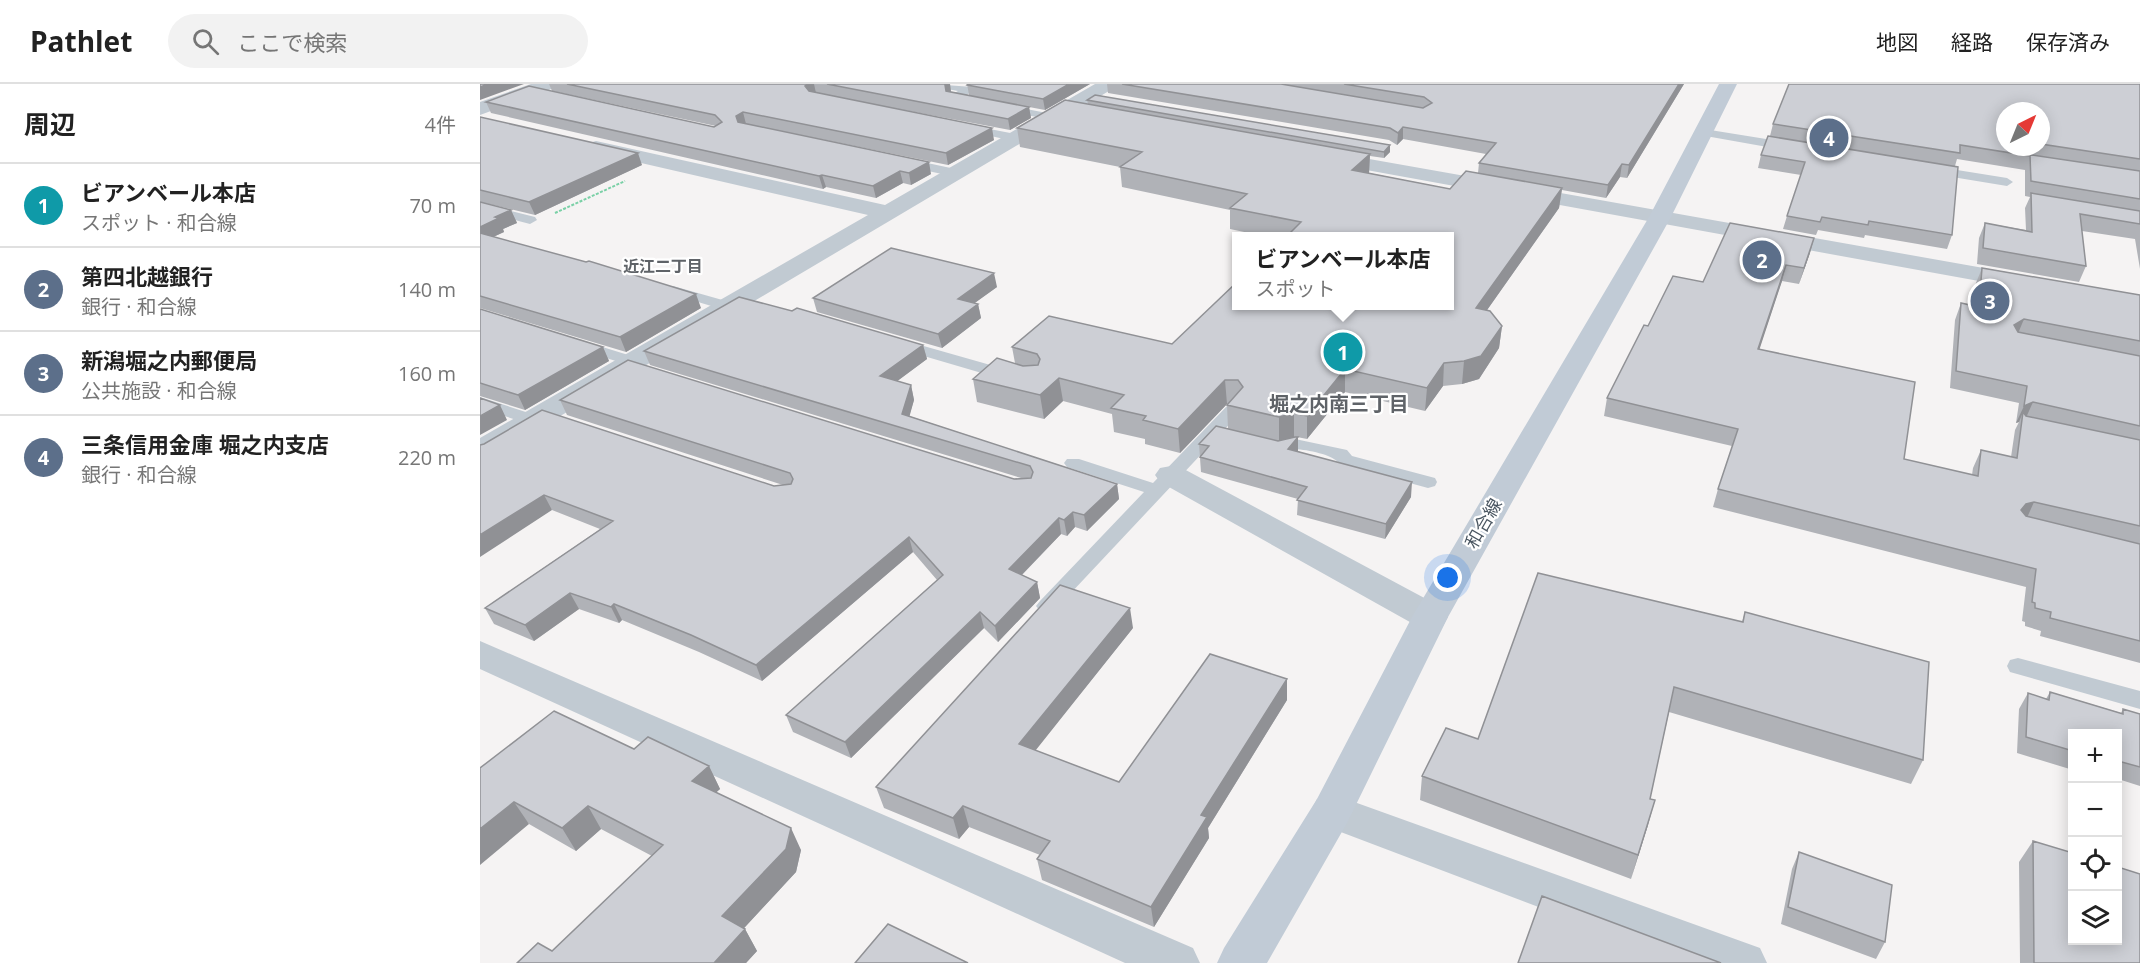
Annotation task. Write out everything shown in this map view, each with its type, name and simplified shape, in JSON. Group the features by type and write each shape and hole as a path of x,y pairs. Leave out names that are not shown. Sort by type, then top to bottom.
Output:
{"main road":[{"name":"和合線","path":"1241,963 1332,811 1430,617 1660,217 1728,84"}],"street":[{"path":"480,451 546,419 744,302 887,212 1090,95 1108,88"},
{"path":"480,109 528,92 549,90"},
{"path":"1058,114 1099,117"},
{"path":"480,119 503,124"},
{"path":"572,141 887,212"},
{"path":"1308,154 2046,286"},
{"path":"1164,483 1430,617"},
{"path":"480,654 1176,963"},
{"path":"1332,811 1743,963"}],"lane":[{"path":"936,84 969,89 953,98 975,103"},
{"path":"997,107 1058,114"},
{"path":"961,127 1017,138"},
{"path":"1704,134 1797,148"},
{"path":"886,158 956,173"},
{"path":"1914,167 2007,182"},
{"path":"480,207 530,220"},
{"path":"660,286 744,302"},
{"path":"888,340 1023,380"},
{"path":"567,341 636,366"},
{"path":"480,402 546,419"},
{"path":"1034,620 1233,410"},
{"path":"1212,432 1234,437"},
{"path":"1256,442 1279,448 1295,444 1341,454 1346,460 1428,482"},
{"path":"1073,462 1164,483"},
{"path":"2019,666 2140,700"}],"building":[{"path":"567,84 809,84 805,86 809,91 992,128 946,153 743,112 736,116 738,122 929,162 909,173 900,171 873,186 486,102 529,86 714,127 722,122 715,115"},
{"path":"827,84 945,84 946,91 1029,107 1008,119"},
{"path":"968,84 1069,84 1043,99"},
{"path":"1122,84 1281,84 1423,108 1432,103 1424,97 1344,84 1679,84 1629,165 1622,164 1608,185 1479,163 1496,143 1403,127 1398,133 1390,128"},
{"path":"1789,84 2140,84 2140,159 2050,145 2050,102 1996,102 1996,151 1960,145 1960,153 1773,124"},
{"path":"1095,95 1390,145 1384,152 1087,100"},
{"path":"1065,100 1370,154 1352,170 1450,189 1466,171 1562,188 1476,308 1490,311 1502,326 1481,356 1444,363 1427,388 1345,369 1307,416 1294,413 1279,417 1227,405 1243,387 1238,380 1225,380 1178,429 1143,420 1146,416 1111,408 1124,395 1059,378 1040,395 973,379 997,358 1023,366 1038,365 1040,359 1037,354 1012,347 1049,316 1172,344 1232,287 1232,310 1454,310 1454,232 1291,232 1301,222 1230,208 1247,194 1120,167 1142,152 1017,128"},
{"path":"480,117 638,153 529,202 480,190"},
{"path":"1768,136 1958,167 1952,235 1869,221 1868,225 1822,217 1820,222 1787,216 1805,162 1761,155"},
{"path":"2030,156 2140,171 2140,199 2031,181"},
{"path":"2031,193 2140,211 2140,224 2080,214 2086,266 1983,248 1985,223 2032,232"},
{"path":"480,202 511,210 480,227"},
{"path":"1730,223 1814,238 1804,268 1786,265 1758,349 1915,382 1904,459 1978,476 1981,450 2017,458 2023,412 2026,416 2140,440 2140,526 2034,502 2026,504 2021,510 2026,516 2140,544 2140,641 2050,618 2051,612 2035,608 2035,603 2032,602 2036,569 1718,489 1738,429 1607,398 1644,325 1648,326 1673,276 1703,282"},
{"path":"480,233 589,261 696,294 620,337 480,296"},
{"path":"891,248 994,273 958,299 978,304 938,334 813,298"},
{"path":"1982,268 2140,295 2140,341 2024,319 2014,325 2018,332 2140,356 2140,426 2033,402 2024,406 2027,386 1956,371 1961,303 1979,307"},
{"path":"739,297 792,311 797,308 923,345 880,376 911,385 902,414 1117,484 1084,515 1073,512 1064,520 1059,518 1009,569 1037,582 995,626 980,612 845,742 786,715 943,575 909,537 756,665 691,635 614,604 611,607 570,593 525,625 485,608 613,521 544,495 480,535 480,445 542,410 774,486 791,484 793,479 790,473 560,400 628,360 1014,479 1031,478 1033,472 1030,466 644,351"},
{"path":"480,309 603,347 518,395 480,383"},
{"path":"480,398 500,405 480,416"},
{"path":"1216,426 1278,441 1298,437 1288,449 1412,482 1386,524 1297,500 1307,487 1200,457 1209,446 1199,444"},
{"path":"1538,573 1743,622 1745,612 1929,662 1923,760 1674,687 1650,799 1655,800 1638,855 1422,776 1446,728 1478,739"},
{"path":"1060,585 1130,608 1019,744 1119,782 1210,654 1287,679 1201,815 1207,817 1151,907 1037,859 1050,841 963,806 953,818 876,787"},
{"path":"2050,692 2123,714 2123,709 2140,714 2140,767 2122,762 2122,729 2068,729 2068,750 2026,737 2028,693 2049,700"},
{"path":"554,711 634,749 648,737 709,766 692,781 791,828 786,849 722,916 745,929 714,963 517,963 538,943 552,951 663,845 588,806 562,828 514,802 480,829 480,768"},
{"path":"2033,841 2068,852 2068,945 2122,945 2122,868 2140,874 2140,963 2034,963"},
{"path":"1799,852 1892,885 1885,942 1788,907"},
{"path":"1542,896 1721,963 1518,963"},
{"path":"888,924 968,963 855,963"}],"place":[{"name":"三条信用金庫 堀之内支店","path":"1829,138"},
{"name":"第四北越銀行","path":"1762,260"},
{"name":"新潟堀之内郵便局","path":"1990,301"},
{"name":"ビアンベール本店","path":"1343,352"}],"district":[{"name":"近江二丁目","path":"663,266"},
{"name":"堀之内南三丁目","path":"1339,403"}]}
